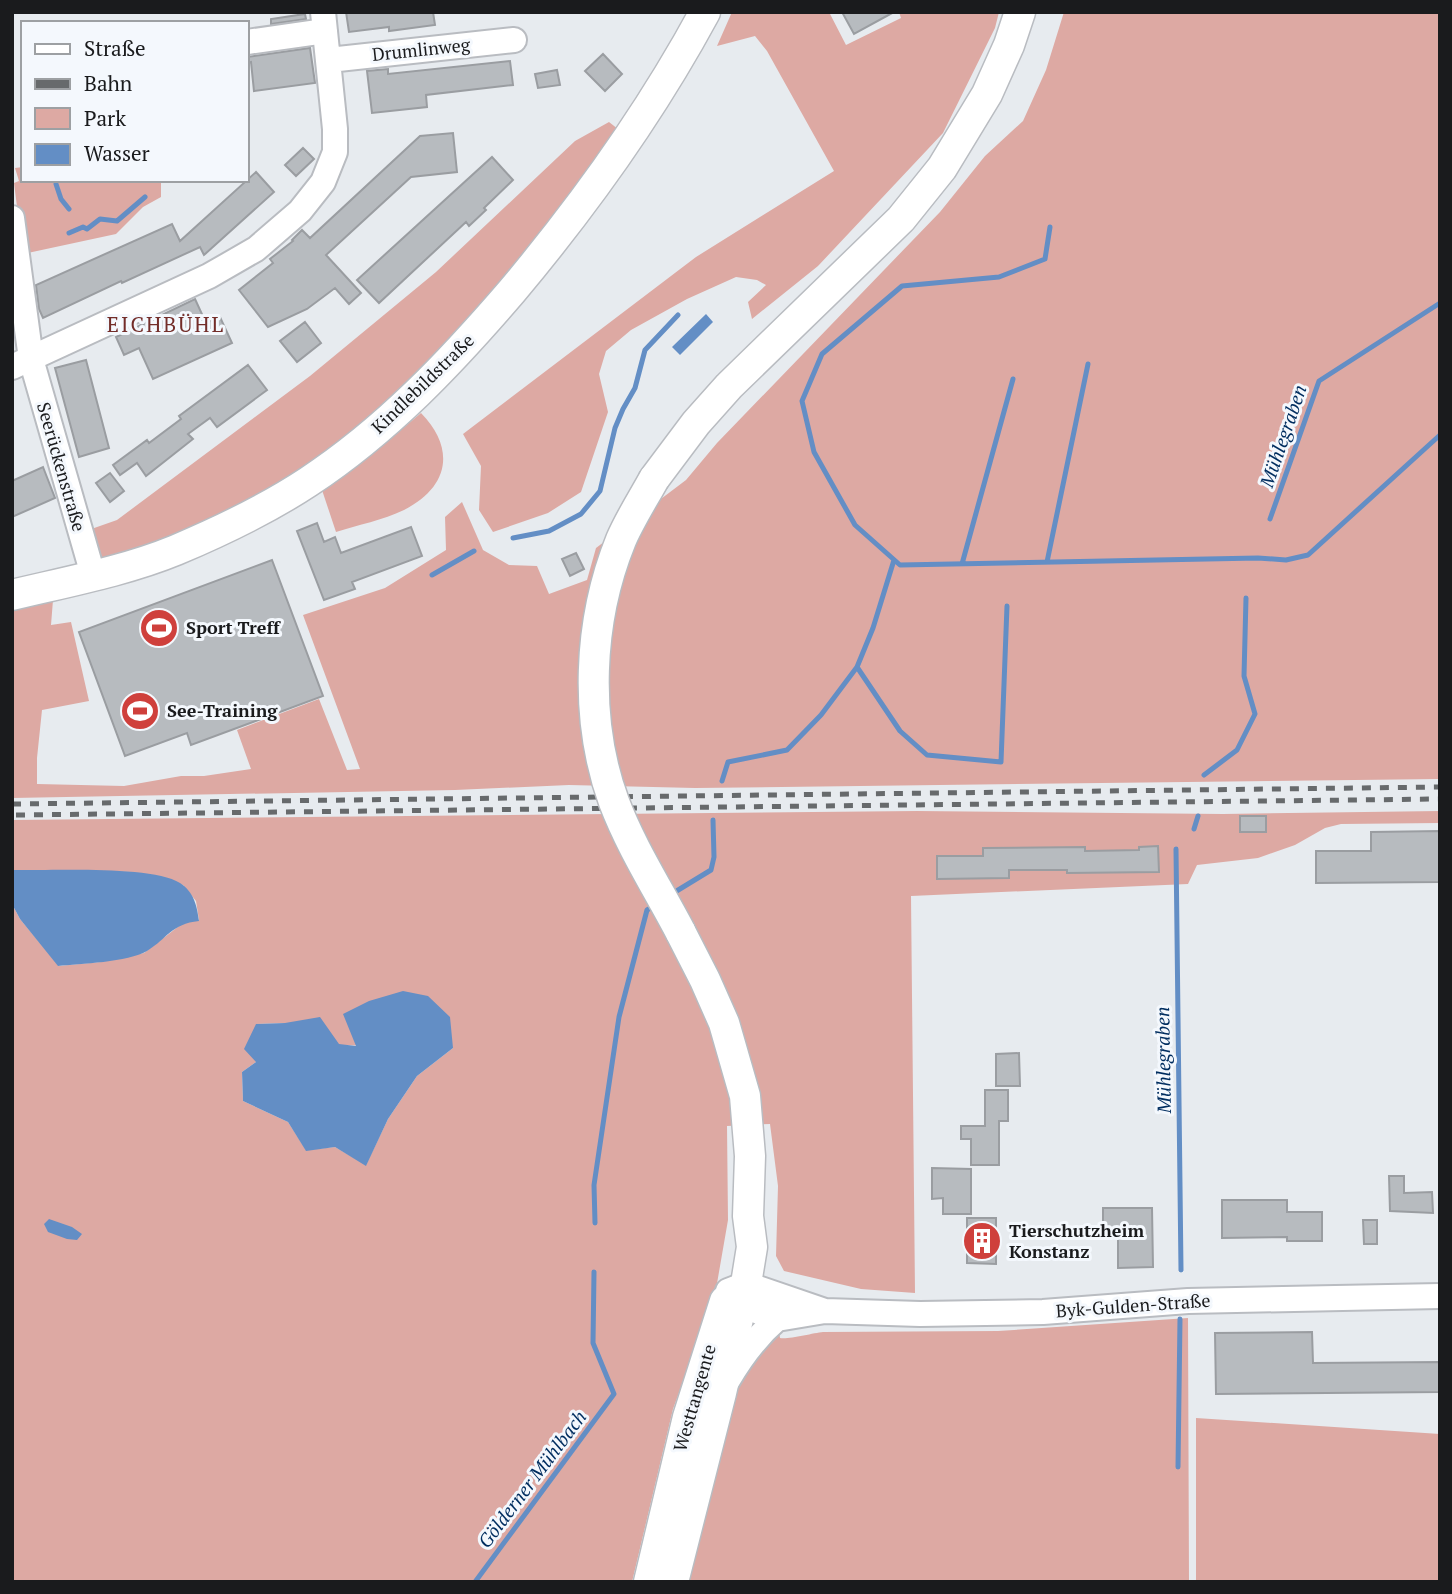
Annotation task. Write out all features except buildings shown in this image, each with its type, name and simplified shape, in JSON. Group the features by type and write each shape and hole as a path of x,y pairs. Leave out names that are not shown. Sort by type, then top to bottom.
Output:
{"main road":[{"name":"Kindlebildstraße","path":"12,595 174,551 251,514 307,483 353,450 414,398 468,343 569,221 635,130 680,59 705,12"},
{"name":"Westtangente","path":"673,1582 721,1393 739,1294 748,1216 748,1128 745,1096 724,1023 705,980 637,851 615,804 607,779 598,737 594,682 597,627 607,582 621,539 654,479 696,423 729,386 901,219 942,168 987,94 1009,45 1020,12"},
{"name":"Westtangente","path":"649,1582 688,1417 739,1294"}],"street":[{"path":"21,363 209,276 256,248 300,211 323,182 335,152 324,22 248,42"},
{"name":"Drumlinweg","path":"329,60 514,40"},
{"name":"Seerückenstraße","path":"12,218 21,363 93,575"},
{"path":"721,1393 740,1359 760,1334 777,1319 739,1294"},
{"name":"Byk-Gulden-Straße","path":"739,1294 825,1311 920,1314 1043,1312 1188,1301 1440,1296"},
{"name":"Byk-Gulden-Straße","path":"777,1319 825,1311"}],"green space":[{"path":"732,12 829,12 846,45 901,18 899,12 999,12 995,28 943,133 818,266 752,319 748,302 766,285 757,280 736,277 687,299 631,330 606,351 599,374 608,412 581,492 548,513 493,532 479,510 481,466 463,434 696,257 834,171 767,51 755,36 717,46"},
{"path":"1064,12 1440,12 1440,779 695,788 569,785 455,790 12,798 12,594 53,600 51,625 71,622 89,701 42,710 37,784 124,786 181,776 204,776 251,769 237,730 319,699 347,770 360,769 303,615 385,588 446,550 445,517 462,502 483,550 509,565 537,566 549,594 587,580 596,548 686,480 717,443 940,212 985,156 1023,121 1046,70"},
{"path":"609,122 623,133 521,280 304,477 93,575 80,533 117,520 310,376 436,272 575,141"},
{"path":"21,167 21,182 161,182 161,197 143,207 116,234 23,254 14,183 19,181 15,168"},
{"path":"421,413 432,427 443,453 438,479 431,490 404,510 336,532 322,490 376,451"},
{"path":"917,811 1223,814 1440,811 1440,823 1341,824 1325,828 1295,845 1258,858 1197,865 1188,884 911,896 915,1293 861,1289 784,1271 776,1256 778,1186 770,1124 727,1126 728,1220 715,1295 673,1409 632,1582 12,1582 12,904 20,919 59,966 101,962 144,953 183,923 199,920 196,901 183,885 132,872 12,870 12,820","holes":["285,1023 339,1045 453,1048 417,1076 388,1119 366,1165 335,1147 306,1150 288,1122 243,1101 242,1072 256,1062 256,1024"]},
{"path":"1188,1318 1189,1582 685,1582 734,1397 745,1371 777,1319 780,1338 783,1338 823,1332 998,1331"},
{"path":"1196,1418 1440,1434 1440,1582 1196,1582"}],"water":[{"path":"706,314 713,322 680,355 672,347"},
{"path":"12,870 124,871 166,877 180,883 192,895 199,921 176,928 139,955 104,962 58,966 20,919 12,904"},
{"path":"403,991 428,996 450,1017 453,1048 417,1076 388,1119 366,1166 335,1147 306,1151 288,1122 243,1101 242,1072 256,1062 244,1049 256,1024 285,1023 320,1017 339,1044 356,1046 343,1014 369,1001"},
{"path":"49,1219 72,1227 82,1234 77,1240 48,1232 44,1224"}],"waterway":[{"path":"56,184 61,199 69,209"},
{"path":"69,233 83,227 87,229 100,219 117,221 145,197"},
{"path":"1050,227 1045,259 999,277 902,286 822,354 802,401 814,452 855,525 900,565 1258,558 1286,560 1308,555 1440,435"},
{"name":"Mühlegraben","path":"1270,519 1319,381 1440,303"},
{"path":"513,538 549,531 581,514 600,491 615,428 635,388 645,350 678,315"},
{"path":"1047,562 1088,364"},
{"path":"962,564 1013,379"},
{"path":"432,575 474,551"},
{"path":"722,781 728,762 787,750 821,715 857,667 873,628 894,560"},
{"name":"Mühlegraben","path":"1204,775 1237,750 1255,714 1244,676 1246,598"},
{"path":"857,667 900,731 927,755 1001,762 1007,606"},
{"name":"Mühlegraben","path":"1194,829 1198,816"},
{"path":"670,895 711,870 714,857 713,820"},
{"name":"Mühlegraben","path":"1176,849 1181,1270"},
{"path":"595,1223 594,1185 619,1017 647,910 656,905"},
{"name":"Gölderner Mühlbach","path":"475,1582 614,1394 593,1343 594,1272"},
{"name":"Mühlegraben","path":"1178,1467 1180,1319"}],"railway":[{"path":"12,804 1440,787"},
{"path":"16,815 1440,799"}],"place":[{"name":"Sport Treff","path":"159,628"},
{"name":"See-Training","path":"140,711"},
{"name":"Tierschutzheim Konstanz","path":"982,1241"}],"district":[{"name":"EICHBÜHL","path":"166,325"}]}
